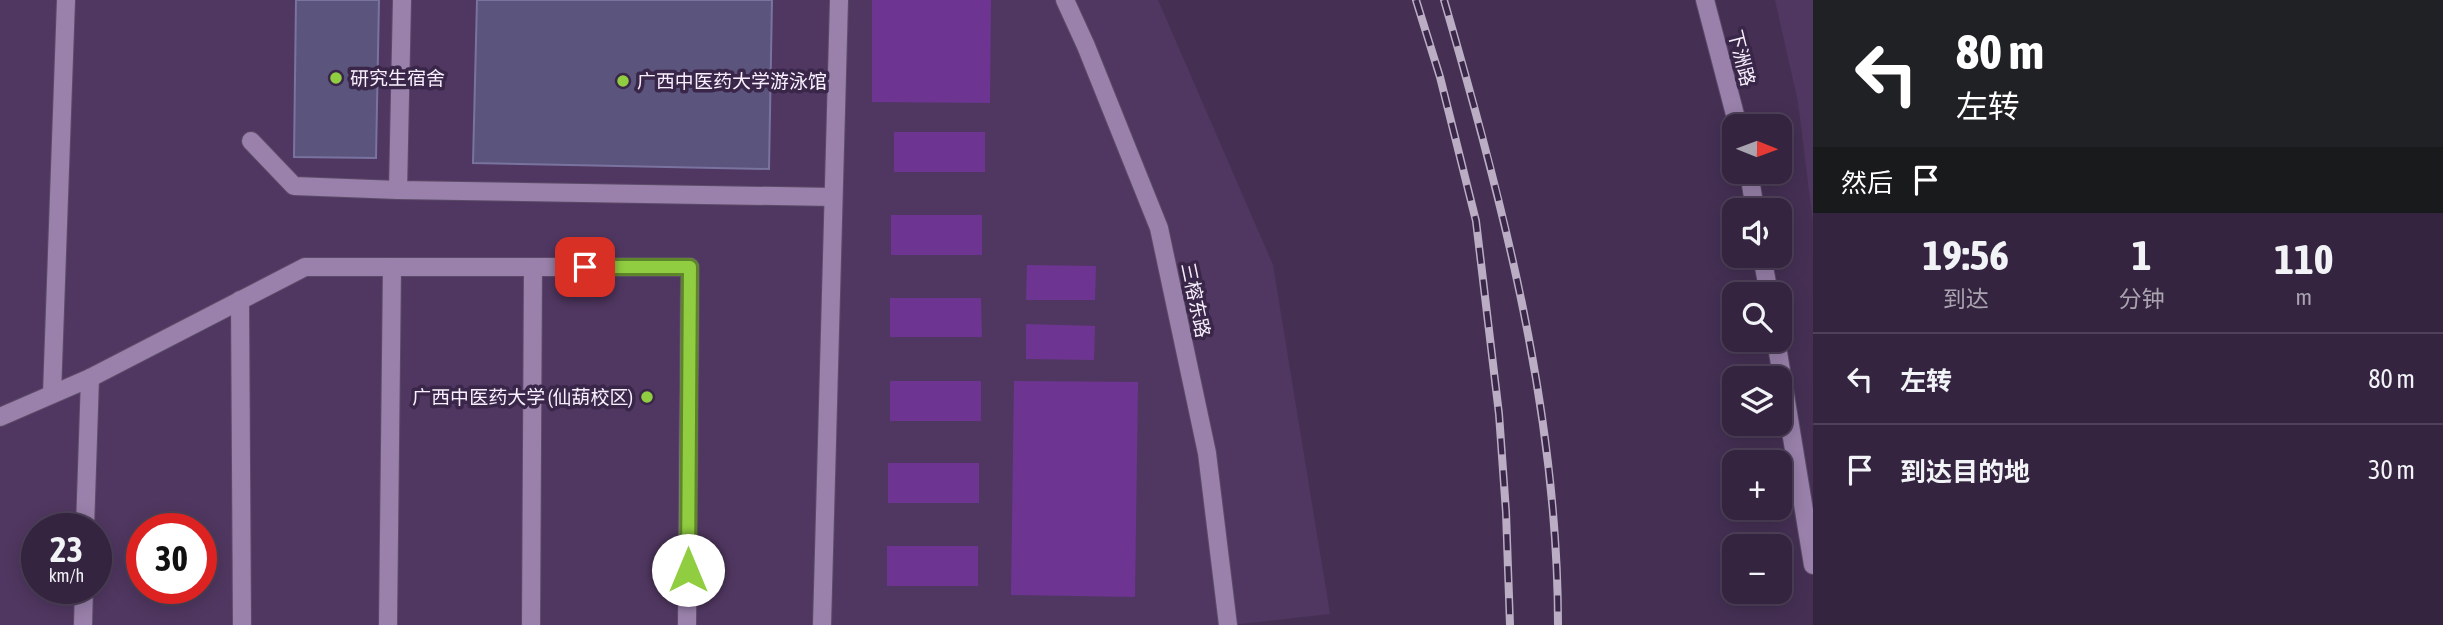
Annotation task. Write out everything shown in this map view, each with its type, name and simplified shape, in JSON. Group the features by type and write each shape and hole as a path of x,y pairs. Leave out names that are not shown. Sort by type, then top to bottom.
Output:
{"street":[{"path":"52,394 66,0"},
{"path":"398,190 402,0"},
{"path":"822,625 839,0"},
{"name":"三榕东路","path":"1065,0 1159,228 1207,453 1228,625"},
{"name":"下洲路","path":"1706,0 1735,114"},
{"path":"251,141 294,186 833,197"},
{"path":"0,417 90,378 305,267 690,267 687,625"},
{"path":"388,625 392,267"},
{"path":"531,625 533,267"},
{"path":"240,300 242,625"},
{"path":"1778,352 1813,565"},
{"path":"86,513 90,378"},
{"path":"83,625 84,604"}],"shaded area":[{"name":"广西中医药大学 (仙葫校区)","path":"0,0 1158,0 1273,265 1330,614 1231,625 0,625"},
{"path":"872,0 991,0 990,103 872,102"},
{"path":"1775,0 1813,0 1813,222 1798,102"},
{"path":"894,132 985,132 985,172 894,172"},
{"path":"891,215 982,215 982,255 891,255"},
{"path":"1027,265 1096,266 1095,300 1026,300"},
{"path":"890,298 981,298 982,337 890,337"},
{"path":"1026,324 1095,326 1094,360 1026,359"},
{"path":"890,381 981,381 981,421 890,421"},
{"path":"1014,381 1138,382 1135,597 1011,595"},
{"path":"888,463 979,463 979,503 888,503"},
{"path":"887,546 978,546 978,586 887,586"}],"building":[{"name":"研究生宿舍","path":"296,0 379,0 376,158 294,157"},
{"name":"广西中医药大学游泳馆","path":"477,0 772,0 769,169 473,163"}],"railway":[{"path":"1416,0 1440,77 1476,221 1499,414 1510,625"},
{"path":"1444,0 1487,153 1523,309 1548,466 1556,546 1558,625"}],"place":[{"name":"研究生宿舍","path":"336,78"},
{"name":"广西中医药大学游泳馆","path":"623,81"},
{"name":"广西中医药大学 (仙葫校区)","path":"647,397"}],"route":[{"path":"585,267 690,267 688,570"}]}
